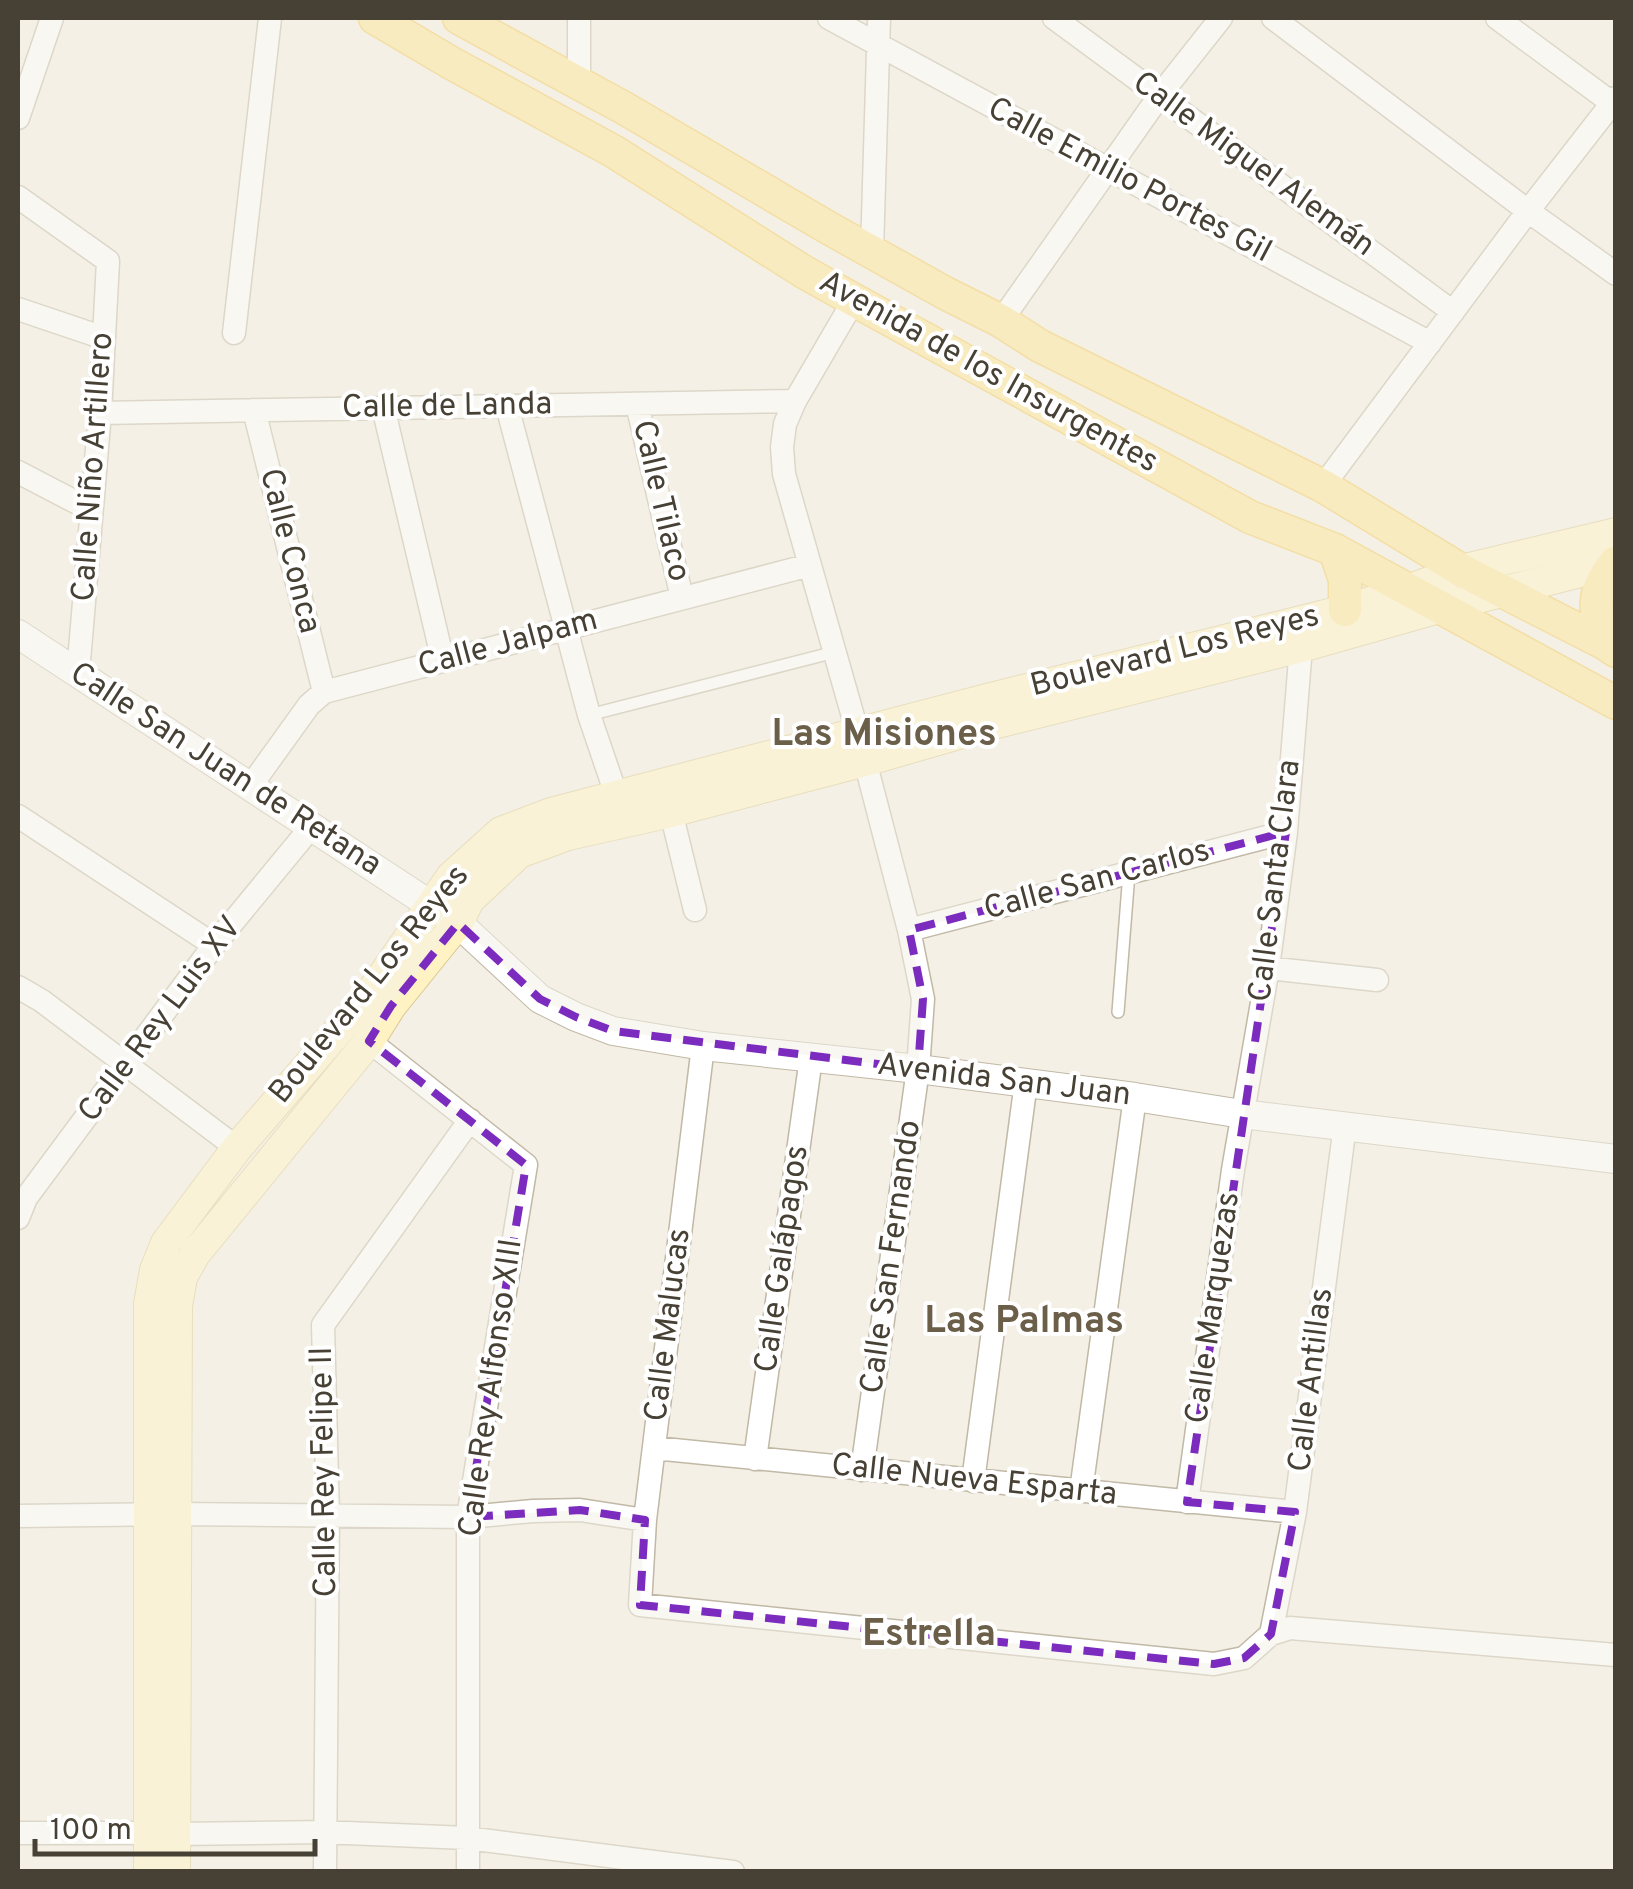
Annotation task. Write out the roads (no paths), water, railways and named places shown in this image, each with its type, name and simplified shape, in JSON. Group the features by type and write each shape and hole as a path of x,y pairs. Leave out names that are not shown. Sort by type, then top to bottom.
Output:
{"main road":[{"name":"Avenida de los Insurgentes","path":"376,18 613,151 854,300 1250,516 1336,550 1616,703"},
{"name":"Avenida de los Insurgentes","path":"459,18 1040,346 1323,486 1462,570 1610,647"},
{"path":"613,151 625,136 628,123 624,108"},
{"path":"804,272 798,259 800,244 811,231 827,227"},
{"name":"Boulevard Los Reyes","path":"149,1872 162,1834 162,1514 150,1304 155,1270 166,1244 237,1148 370,994 452,878 501,832 551,813 862,748 1160,668 1462,570 1616,533"},
{"path":"1336,550 1345,580 1345,610"},
{"path":"1610,647 1595,602 1601,581 1615,563"},
{"name":"Boulevard Los Reyes","path":"1160,668 1302,647 1615,563"},
{"name":"Boulevard Los Reyes","path":"162,1514 182,1277 195,1254 369,1041 390,1006 458,923 470,900 520,853 568,835 671,812 862,748"},
{"name":"Boulevard Los Reyes","path":"162,1834 176,1872"}],"street":[{"path":"18,118 52,18"},
{"path":"234,333 270,18"},
{"path":"579,18 579,83"},
{"name":"Calle Emilio Portes Gil","path":"829,18 1430,343"},
{"path":"872,250 879,18"},
{"name":"Calle Miguel Alemán","path":"1054,18 1453,312"},
{"path":"1001,321 1106,170 1221,18"},
{"path":"1273,18 1616,274"},
{"path":"1323,486 1528,210 1614,102 1496,18"},
{"name":"Calle Niño Artillero","path":"18,197 108,261 100,413 78,673"},
{"name":"Calle San Fernando","path":"854,300 796,401 785,424 782,448 784,474 862,748 909,930 922,999 918,1069 862,1470"},
{"path":"18,309 104,338"},
{"name":"Calle de Landa","path":"100,413 796,401"},
{"name":"Calle Tilaco","path":"637,404 682,598"},
{"path":"507,406 590,715 617,798"},
{"path":"383,407 443,660"},
{"name":"Calle Conca","path":"254,410 324,692"},
{"path":"18,472 91,510"},
{"name":"Calle Jalpam","path":"324,692 810,565"},
{"name":"Calle San Juan de Retana","path":"18,634 432,906"},
{"name":"Calle Santa Clara","path":"1242,1114 1268,968 1286,832 1302,647"},
{"path":"250,787 309,705 324,692"},
{"path":"671,812 696,910"},
{"path":"18,816 214,945"},
{"name":"Calle Rey Luis XV","path":"20,1205 214,945 312,826"},
{"name":"Calle San Carlos","path":"909,930 1286,832"},
{"name":"Avenida San Juan","path":"432,906 458,923 540,999 613,1032 1616,1158"},
{"path":"1268,968 1377,980"},
{"path":"18,987 237,1148"},
{"name":"Calle Rey Alfonso XIII","path":"369,1041 526,1165 468,1517 468,1872"},
{"name":"Calle Malucas","path":"704,1046 645,1520 640,1604 1214,1664 1244,1658 1271,1634"},
{"name":"Calle Galápagos","path":"755,1459 810,1058"},
{"path":"973,1480 1026,1082"},
{"path":"1081,1491 1135,1097"},
{"name":"Calle Marquezas","path":"1187,1502 1242,1114"},
{"name":"Calle Rey Felipe II","path":"324,1872 328,1514 323,1325 470,1120"},
{"name":"Calle Antillas","path":"1271,1634 1295,1512 1346,1125"},
{"name":"Calle Nueva Esparta","path":"654,1448 1295,1512"},
{"path":"18,1516 468,1517 580,1510 645,1520"},
{"path":"1271,1634 1290,1628 1616,1655"},
{"path":"18,1832 324,1832 467,1838 631,1865 733,1872"}],"lane":[{"path":"590,715 835,652"},
{"path":"1118,1012 1129,872"}],"district":[{"name":"Las Misiones","path":"884,735"},
{"name":"Las Palmas","path":"1024,1322"},
{"name":"Estrella","path":"929,1635"}]}
